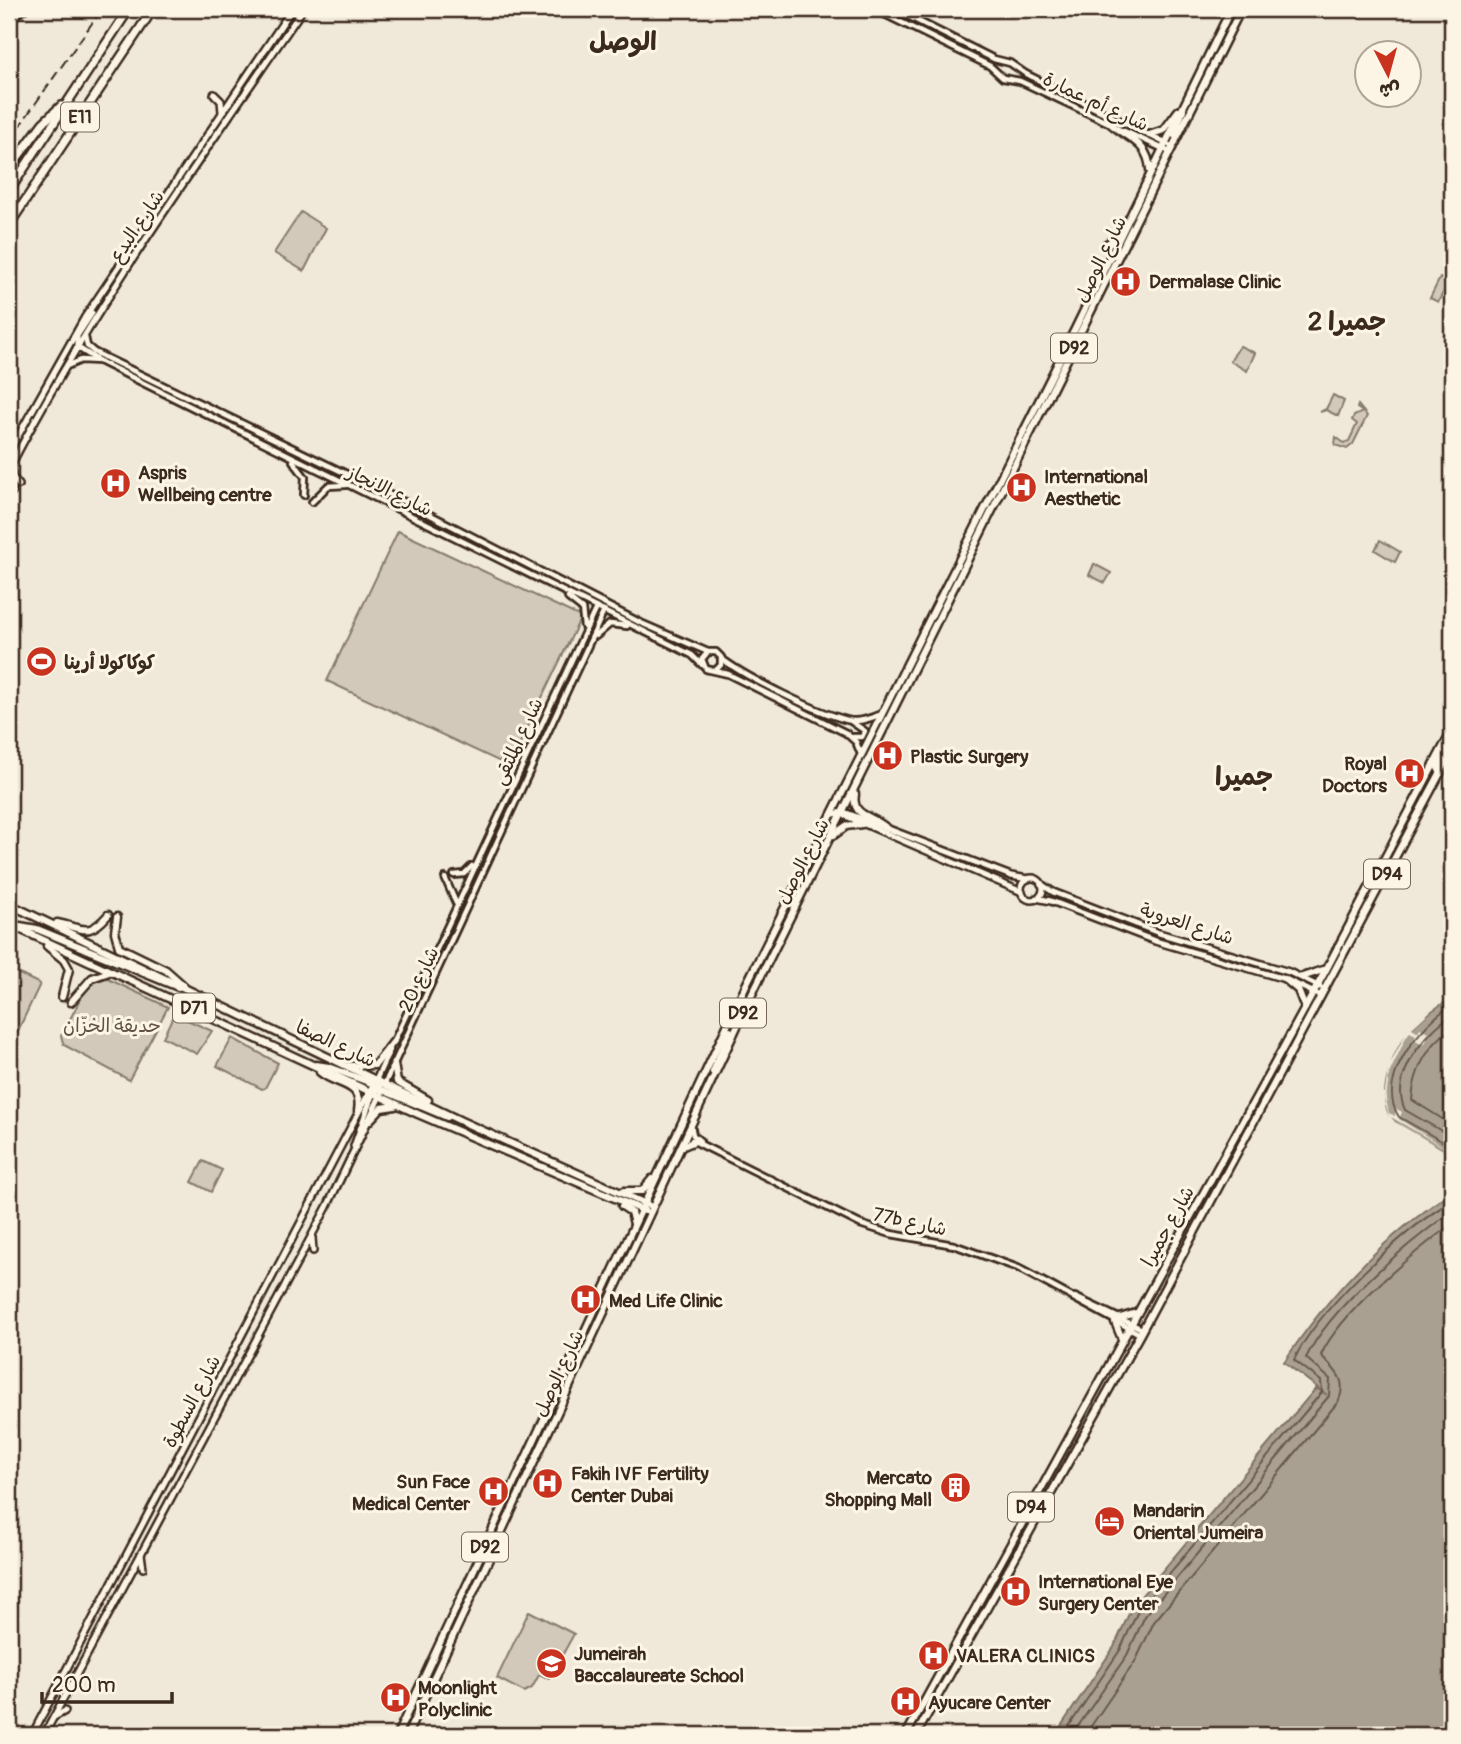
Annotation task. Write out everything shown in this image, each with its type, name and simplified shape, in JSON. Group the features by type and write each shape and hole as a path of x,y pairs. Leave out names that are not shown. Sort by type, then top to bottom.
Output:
{"highway":[{"name":"E11","path":"9,191 129,9"},
{"name":"E11","path":"9,225 153,9"},
{"path":"9,169 43,124 69,99"}],"main road":[{"name":"شارع البدع","path":"9,452 60,358 292,9"},
{"name":"شارع البدع","path":"10,466 86,330 303,9"},
{"name":"شارع الوصل","path":"407,1735 620,1273 662,1166 742,994 839,812 976,518 1075,329 1231,9"},
{"name":"شارع الوصل","path":"399,1734 632,1230 647,1209 680,1148 757,984 830,839 839,812 856,788 950,604 990,514 1241,9"},
{"path":"213,140 231,108 230,101 214,94 221,101 221,113"},
{"path":"1149,135 1164,130 1183,108"},
{"path":"1173,147 1172,141 1183,118 1183,108"},
{"path":"1111,124 1144,148 1149,159 1149,175"},
{"path":"1105,245 1120,236"},
{"path":"96,303 77,336 77,346 99,361"},
{"path":"1062,372 1061,363 1075,329"},
{"path":"10,466 19,485"},
{"path":"990,514 1007,473 1005,466"},
{"path":"947,565 949,579"},
{"name":"شارع جميرا","path":"908,1735 1316,989 1452,730"},
{"path":"1441,772 1438,768 1452,741"},
{"name":"شارع جميرا","path":"916,1735 1261,1115 1452,751"},
{"path":"856,788 854,803 858,812 885,828"},
{"path":"839,812 1011,876 1036,879 1041,884 1042,891 1036,898 1027,898 1022,892 839,812"},
{"path":"830,839 844,828 862,824"},
{"path":"1022,892 1022,886 1028,879"},
{"name":"شارع العروبة","path":"1041,884 1053,892 1158,933 1302,977 1323,993"},
{"name":"شارع العروبة","path":"1036,898 1051,901 1155,941 1316,989"},
{"path":"757,984 755,978 791,900"},
{"name":"شارع الصفا","path":"9,904 346,1066 399,1106 609,1197 647,1209"},
{"path":"52,923 88,930 96,927 108,915"},
{"path":"117,917 114,932 119,947 170,973 187,989"},
{"path":"13,927 37,929 164,984 187,989"},
{"path":"13,927 67,963 69,975 62,997"},
{"name":"شارع الصفا","path":"13,927 314,1065 376,1089 435,1106 461,1121 610,1188 647,1209"},
{"path":"84,940 84,950"},
{"path":"99,966 101,956"},
{"path":"1302,977 1327,968"},
{"path":"71,1002 92,978 110,972"},
{"path":"1286,979 1298,990 1305,1009"},
{"path":"713,1078 715,1063 745,1000 742,994"},
{"path":"346,1066 375,1065 394,1041"},
{"path":"394,1064 397,1082 435,1106"},
{"path":"314,1065 323,1075 355,1090 360,1099 358,1111"},
{"path":"354,1150 356,1136 376,1089 461,1121"},
{"name":"شارع السطوة","path":"32,1735 261,1302 358,1111 376,1089"},
{"name":"شارع السطوة","path":"44,1735 312,1235 369,1121 376,1089"},
{"path":"369,1121 383,1107 399,1106"},
{"path":"680,1148 686,1142 695,1141"},
{"path":"610,1188 634,1194 642,1191 662,1166"},
{"path":"609,1197 631,1212 632,1230"},
{"path":"312,1235 313,1251"},
{"path":"261,1302 268,1307 262,1325"},
{"path":"1122,1342 1118,1320 1138,1312"},
{"path":"547,1434 545,1427 572,1360"},
{"path":"166,1509 159,1508 158,1503 168,1480"},
{"path":"482,1570 488,1550 485,1546"},
{"path":"141,1553 143,1568"},
{"path":"89,1624 96,1630 90,1649"},
{"path":"52,1720 65,1711"}],"street":[{"path":"9,20 25,9"},
{"path":"874,9 990,66 1000,74 1009,78 1014,74 1015,67 1006,62 894,9"},
{"path":"1000,74 1000,65 1006,62"},
{"name":"شارع أم عمارة","path":"1015,67 1149,135 1163,145"},
{"name":"شارع أم عمارة","path":"1009,78 1111,124 1173,147"},
{"name":"شارع الانجاز","path":"86,330 86,341 94,352 150,377 327,467 415,507 599,602 606,609 663,642 695,657 702,665"},
{"path":"62,370 81,360 99,361"},
{"name":"شارع الانجاز","path":"99,361 596,608 606,609 708,652"},
{"path":"290,457 303,473 304,495"},
{"path":"312,502 328,486 351,485"},
{"path":"535,578 576,602 582,609 585,622 578,643"},
{"name":"شارع الملتقى","path":"462,893 599,602"},
{"name":"شارع الملتقى","path":"478,886 606,609"},
{"path":"588,648 601,628 615,623 663,642"},
{"path":"708,652 716,652 722,659 772,687 862,726 865,733 858,738 846,733 727,674 708,670 702,665 703,656 708,652"},
{"path":"715,671 720,667 722,659"},
{"path":"848,720 866,720 879,715"},
{"path":"846,733 856,742 860,752"},
{"path":"454,875 467,872 480,854"},
{"path":"474,866 477,871 484,872"},
{"path":"445,878 454,893 456,906"},
{"name":"شارع 20","path":"376,1089 394,1064 478,886"},
{"path":"462,893 468,890 472,898"},
{"name":"شارع 20","path":"376,1089 394,1041 462,893"},
{"name":"77b شارع","path":"691,1124 694,1136 706,1146"},
{"name":"77b شارع","path":"685,1136 860,1224 891,1234 962,1247 1027,1272 1141,1331"}],"green space":[{"path":"301,212 326,228 304,271 274,253"},
{"path":"1440,278 1449,282 1438,302 1430,298"},
{"path":"1240,346 1255,353 1247,371 1230,361"},
{"path":"1333,395 1344,401 1338,416 1326,410 1320,412 1326,409"},
{"path":"1358,405 1367,416 1353,444 1347,449 1335,445 1336,437 1344,443 1349,441 1357,424 1352,420 1363,412 1357,408"},
{"path":"398,531 581,617 509,766 327,681"},
{"path":"1380,540 1400,552 1395,562 1375,550"},
{"path":"1094,564 1111,573 1105,583 1089,575"},
{"path":"9,969 40,984 9,1050"},
{"name":"حديقة الخزّان","path":"106,978 168,1007 129,1080 64,1045 61,1036 89,983"},
{"path":"174,1014 212,1031 197,1054 163,1037"},
{"path":"232,1038 278,1063 265,1088 262,1089 217,1066"},
{"path":"203,1161 222,1170 211,1192 192,1182"},
{"path":"529,1611 574,1634 549,1679 539,1675 532,1688 524,1692 497,1678"}],"water":[{"path":"1452,997 1452,1155 1395,1123 1387,1108 1385,1096 1389,1070 1406,1035 1422,1019"},
{"path":"1452,1194 1452,1735 1055,1735 1114,1647 1132,1607 1316,1388 1327,1395 1284,1362 1299,1341 1331,1300 1366,1262 1404,1227 1438,1201"}],"pier":[{"path":"1452,994 1452,997 1434,1008 1412,1028 1418,1032 1420,1028 1430,1033 1424,1045 1414,1039 1416,1035 1410,1032 1406,1037 1389,1074 1386,1099 1389,1113 1395,1116 1395,1108 1402,1112 1399,1119 1452,1152 1391,1117 1395,1122 1452,1155 1452,1158 1391,1124 1384,1099 1388,1068 1409,1027"}],"railway":[{"path":"9,141 102,9"}],"place":[{"name":"Dermalase Clinic","path":"1126,281"},
{"name":"Aspris Wellbeing centre","path":"115,483"},
{"name":"International Aesthetic","path":"1021,487"},
{"name":"كوكاكولا أرينا","path":"41,662"},
{"name":"Plastic Surgery","path":"887,756"},
{"name":"Royal Doctors","path":"1410,774"},
{"name":"Med Life Clinic","path":"586,1300"},
{"name":"Fakih IVF Fertility Center Dubai","path":"548,1484"},
{"name":"Mercato Shopping Mall","path":"955,1488"},
{"name":"Sun Face Medical Center","path":"493,1492"},
{"name":"Mandarin Oriental Jumeira","path":"1110,1521"},
{"name":"International Eye Surgery Center","path":"1015,1592"},
{"name":"VALERA CLINICS","path":"933,1655"},
{"name":"Jumeirah Baccalaureate School","path":"551,1664"},
{"name":"Moonlight Polyclinic","path":"395,1698"},
{"name":"Ayucare Center","path":"905,1702"}],"district":[{"name":"الوصل","path":"623,41"},
{"name":"جميرا 2","path":"1347,321"},
{"name":"جميرا","path":"1244,776"}]}
